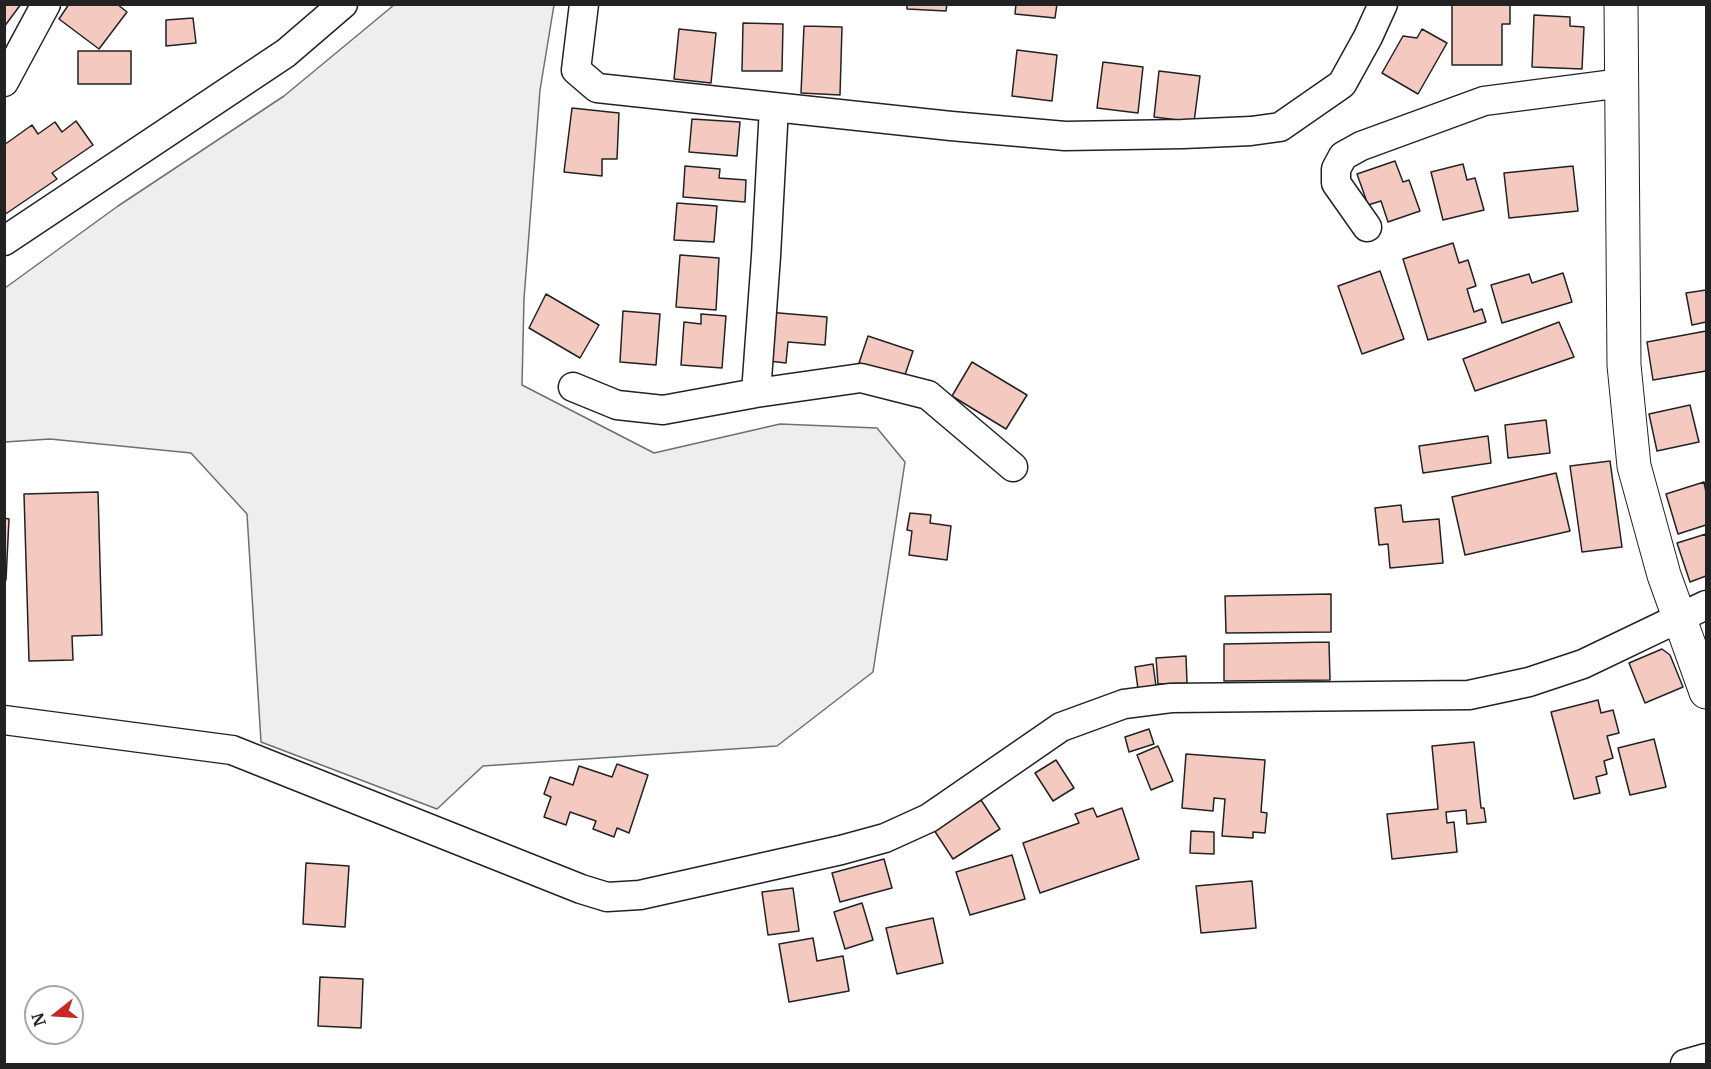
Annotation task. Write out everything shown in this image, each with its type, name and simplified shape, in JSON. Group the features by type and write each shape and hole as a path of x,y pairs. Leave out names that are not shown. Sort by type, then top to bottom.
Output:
{"street":[{"path":"4,82 46,4"},
{"path":"4,241 286,53 343,4"},
{"path":"584,4 576,70 597,88 1065,136 1183,134 1251,131 1280,127 1342,84 1383,4"},
{"path":"1621,4 1624,365 1634,466 1664,575 1694,611 1707,692"},
{"path":"1367,227 1336,183 1336,169 1343,156 1361,146 1484,101 1622,82"},
{"path":"756,393 774,107"},
{"path":"573,387 617,405 663,410 756,393 861,378 928,394 1013,467"},
{"path":"4,720 232,750 581,890 606,897 651,892 885,838 929,818 1061,727 1124,704 1171,698 1469,695 1529,682 1582,664 1694,611"},
{"path":"1685,1065 1707,1058"}],"shaded area":[{"path":"394,5 554,5 540,90 524,299 522,385 654,453 780,424 877,428 905,462 873,672 777,746 483,766 437,809 261,742 247,514 191,453 50,439 5,442 5,288 118,206 284,96"}],"building":[{"path":"4,4 21,4 4,27"},
{"path":"69,4 117,4 127,12 99,49 59,19"},
{"path":"907,4 947,4 946,11 907,9"},
{"path":"1016,4 1057,4 1055,18 1015,14"},
{"path":"1510,4 1510,24 1502,24 1502,65 1452,65 1452,5"},
{"path":"1534,15 1570,17 1570,26 1584,27 1582,69 1532,67"},
{"path":"193,18 196,43 166,46 166,20"},
{"path":"743,23 783,24 782,71 742,71"},
{"path":"804,26 842,27 840,95 801,93"},
{"path":"679,29 716,33 711,83 674,79"},
{"path":"1422,29 1447,43 1418,94 1382,73 1403,36 1417,38"},
{"path":"1017,50 1057,55 1052,101 1012,96"},
{"path":"78,51 131,51 131,84 78,84"},
{"path":"1103,62 1143,67 1138,113 1097,108"},
{"path":"1159,71 1200,76 1194,122 1154,117"},
{"path":"572,108 619,113 617,159 602,159 602,176 564,172"},
{"path":"692,119 740,122 737,156 689,152"},
{"path":"76,121 93,145 52,173 57,179 4,215 4,145 32,125 38,134 55,122 62,132"},
{"path":"1395,161 1403,182 1409,180 1420,211 1388,222 1381,201 1368,205 1357,174"},
{"path":"1463,164 1467,180 1475,178 1484,210 1443,220 1431,172"},
{"path":"685,166 720,169 719,178 746,180 745,202 683,197"},
{"path":"1573,166 1578,211 1509,218 1504,173"},
{"path":"677,203 717,206 714,242 674,240"},
{"path":"1453,243 1459,263 1468,260 1476,286 1467,289 1474,312 1482,309 1486,322 1428,340 1403,259"},
{"path":"680,255 719,258 716,310 676,307"},
{"path":"1380,271 1404,339 1362,354 1338,286"},
{"path":"1563,273 1572,302 1502,323 1491,285 1529,274 1532,283"},
{"path":"1706,290 1706,322 1692,325 1686,293"},
{"path":"546,294 599,325 580,358 529,328"},
{"path":"623,311 660,314 656,365 620,362"},
{"path":"767,312 827,317 825,345 788,342 786,363 769,361"},
{"path":"701,314 726,316 722,368 681,365 684,322 701,324"},
{"path":"1559,322 1574,357 1475,391 1463,359"},
{"path":"1706,331 1706,371 1653,380 1647,342"},
{"path":"868,336 913,351 904,378 859,363"},
{"path":"972,362 1027,395 1006,429 952,396"},
{"path":"1690,405 1699,442 1657,451 1649,414"},
{"path":"1546,420 1550,453 1508,458 1505,425"},
{"path":"1488,436 1491,463 1423,473 1419,446"},
{"path":"1610,461 1622,547 1582,552 1570,466"},
{"path":"1556,473 1570,531 1465,555 1452,497"},
{"path":"1704,482 1706,525 1678,534 1666,494"},
{"path":"98,492 102,635 72,636 73,660 29,661 24,494"},
{"path":"1401,505 1403,522 1439,519 1443,563 1390,568 1388,544 1379,545 1375,508"},
{"path":"910,513 931,515 930,523 951,526 947,560 909,555 912,531 907,530"},
{"path":"4,518 9,519 6,580 4,580"},
{"path":"1706,534 1706,576 1690,582 1677,543"},
{"path":"1331,594 1331,632 1226,633 1225,596"},
{"path":"1329,642 1330,680 1224,681 1224,644"},
{"path":"1662,649 1670,655 1683,687 1645,703 1629,663"},
{"path":"1186,656 1187,683 1158,684 1156,658"},
{"path":"1153,664 1156,686 1138,689 1135,667"},
{"path":"1598,700 1601,713 1613,710 1619,733 1607,736 1613,758 1604,761 1607,774 1596,777 1600,793 1574,799 1551,712"},
{"path":"1149,729 1154,744 1129,752 1125,737"},
{"path":"1654,739 1666,787 1630,795 1618,748"},
{"path":"1474,742 1481,808 1484,808 1486,822 1467,824 1466,810 1446,812 1447,823 1454,822 1457,852 1392,859 1387,814 1438,809 1432,746"},
{"path":"1158,746 1173,781 1151,790 1137,755"},
{"path":"1186,754 1265,760 1261,812 1267,813 1265,833 1253,832 1253,838 1222,836 1225,799 1214,798 1213,811 1182,808"},
{"path":"1056,760 1074,788 1053,801 1035,773"},
{"path":"617,764 648,775 629,833 617,828 614,837 593,829 596,821 570,812 566,825 544,817 551,797 544,794 550,777 573,785 579,766 612,777"},
{"path":"981,800 1000,829 953,859 934,830"},
{"path":"1093,808 1097,817 1122,808 1139,859 1040,893 1023,843 1079,823 1075,814"},
{"path":"1191,831 1214,832 1214,854 1190,853"},
{"path":"1012,855 1025,899 970,915 956,872"},
{"path":"884,859 892,888 840,902 832,873"},
{"path":"306,863 349,866 345,927 303,924"},
{"path":"1252,881 1256,928 1201,933 1196,886"},
{"path":"793,888 799,931 768,935 762,892"},
{"path":"862,903 873,940 845,949 834,912"},
{"path":"933,918 943,963 897,974 886,928"},
{"path":"813,938 817,961 843,956 849,991 789,1002 779,944"},
{"path":"320,977 363,979 361,1028 318,1026"}]}
